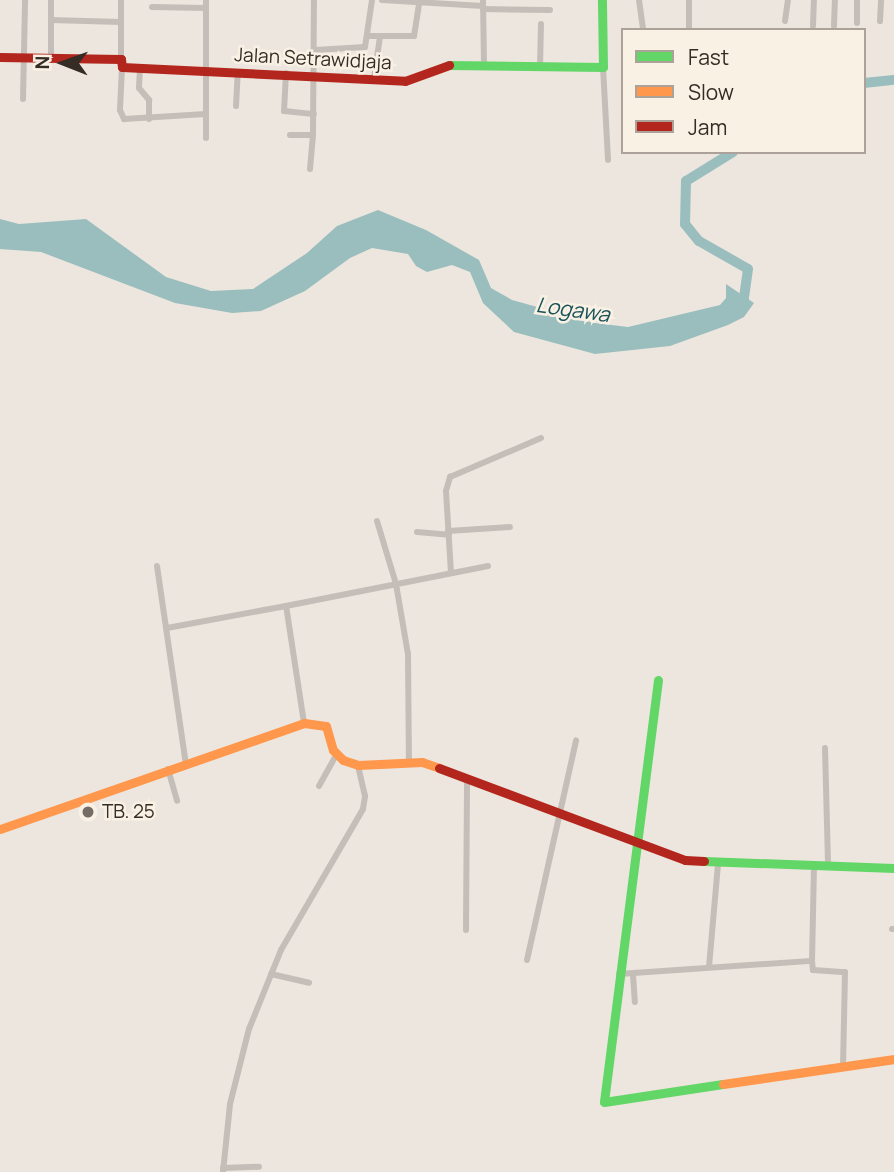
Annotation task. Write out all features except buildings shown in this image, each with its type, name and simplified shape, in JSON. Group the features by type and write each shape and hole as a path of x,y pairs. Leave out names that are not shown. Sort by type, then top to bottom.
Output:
{"street":[{"path":"23,99 25,0"},
{"path":"51,0 51,59"},
{"path":"121,0 120,116 149,119 206,114"},
{"path":"310,169 315,75 314,0"},
{"path":"315,50 365,47 372,0"},
{"path":"383,0 550,10"},
{"path":"602,0 608,160"},
{"path":"639,0 643,28"},
{"path":"689,0 689,28"},
{"path":"785,21 788,0"},
{"path":"813,26 814,0"},
{"path":"834,26 835,0"},
{"path":"857,23 858,0"},
{"path":"880,21 881,0"},
{"path":"368,36 415,35 417,2"},
{"path":"152,7 206,4 206,138"},
{"path":"483,5 484,64"},
{"path":"51,20 121,22"},
{"path":"540,67 541,24"},
{"path":"374,78 380,37"},
{"name":"Jalan Setrawidjaja","path":"0,57 121,63 140,68 205,72 413,80 444,66 484,64 603,67"},
{"path":"140,68 139,88 149,100 149,119"},
{"path":"236,106 238,72"},
{"path":"286,74 285,112 314,114"},
{"path":"290,135 313,135"},
{"path":"451,573 446,492 450,477 541,438"},
{"path":"377,522 396,584 411,696 409,761"},
{"path":"417,532 448,533 510,527"},
{"path":"157,566 186,764"},
{"path":"167,628 488,566"},
{"path":"278,599 282,607 304,723"},
{"path":"658,680 603,1099 607,1104 894,1059"},
{"path":"0,829 304,723 326,726 336,755 358,765 409,761 467,778 559,816 685,860 718,864 894,868"},
{"path":"527,960 576,740"},
{"path":"825,748 828,866"},
{"path":"319,786 336,755"},
{"path":"259,1167 223,1170 234,1087 271,974 323,871 362,809 365,796 358,765"},
{"path":"168,769 177,802"},
{"path":"466,930 467,778"},
{"path":"709,967 718,864"},
{"path":"814,867 813,970 845,971 843,1065"},
{"path":"619,974 812,961"},
{"path":"271,974 309,983"},
{"path":"633,975 635,1002"}],"water":[{"path":"378,210 426,230 479,260 491,288 512,300 595,323 628,327 720,305 726,298 726,284 754,303 744,317 670,346 595,354 514,332 483,303 470,272 452,265 427,272 416,266 408,254 372,248 350,258 305,291 261,311 232,313 175,303 41,252 0,249 0,219 19,224 86,219 166,277 211,291 253,289 307,253 337,226"}],"waterway":[{"name":"Logawa","path":"866,83 894,80"},
{"name":"Logawa","path":"730,154 686,181 685,224 699,241 748,269 743,303 737,306"}],"traffic: fast":[{"path":"449,65 603,67 602,0"},
{"path":"658,680 604,1102 723,1084"},
{"path":"704,861 894,868"}],"traffic: slow":[{"path":"0,829 304,723 326,726 333,750 343,760 358,765 422,762 439,768"},
{"path":"723,1084 894,1059"}],"traffic: jam":[{"path":"0,57 121,59 122,67 405,81 449,65"},
{"path":"439,768 685,860 704,861"}],"place":[{"name":"TB. 25","path":"88,812"}]}
